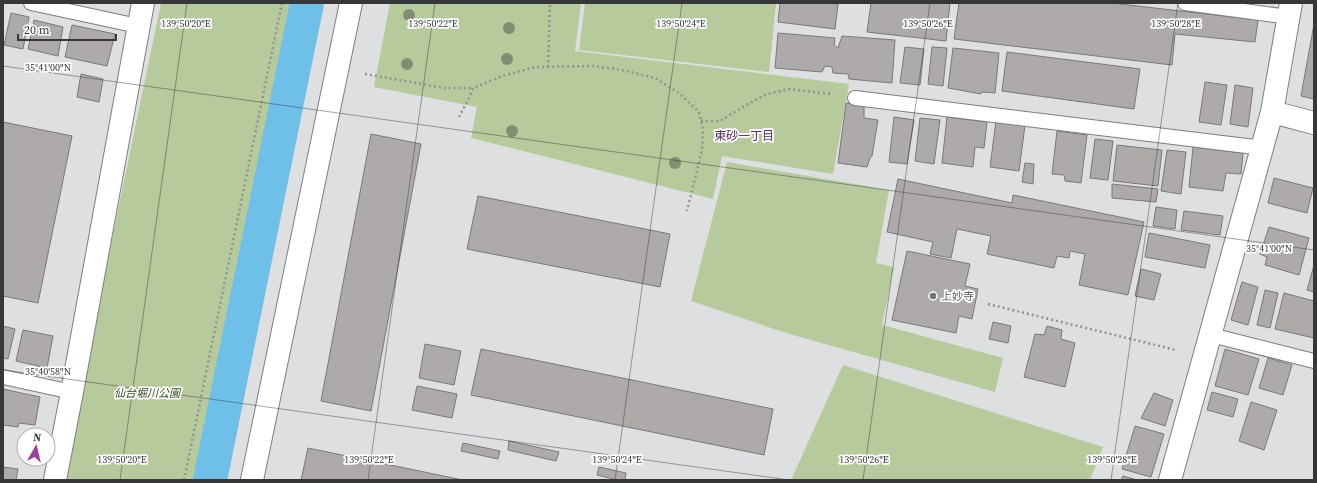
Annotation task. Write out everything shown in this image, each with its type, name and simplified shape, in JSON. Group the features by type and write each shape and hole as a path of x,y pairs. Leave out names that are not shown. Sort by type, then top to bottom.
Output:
{"street":[{"path":"55,480 143,3"},
{"path":"252,480 351,3"},
{"path":"1170,480 1263,148 1272,112 1290,10"},
{"path":"1272,112 1314,123"}],"lane":[{"path":"31,3 138,26"},
{"path":"1185,3 1290,10"},
{"path":"855,98 1263,148"},
{"path":"1211,335 1314,361"},
{"path":"3,377 72,392"}],"path":[{"path":"184,480 282,3"},
{"path":"548,67 550,3"},
{"path":"362,74 444,88 473,88 502,76 535,67 594,66 622,70 655,78 679,93 699,112 703,130 702,150 686,211"},
{"path":"459,117 473,88"},
{"path":"701,121 720,121 767,94 789,89 855,98"},
{"path":"988,304 1205,357"}],"green space":[{"name":"仙台堀川公園","path":"161,3 293,3 197,480 62,480"},
{"path":"390,3 581,3 575,51 849,84 833,174 722,156 713,199 471,138 477,107 374,87"},
{"path":"585,3 776,3 769,72 579,50"},
{"path":"727,162 889,190 876,263 894,267 882,325 1003,358 995,392 786,333 691,301"},
{"path":"843,365 1103,447 1090,480 791,480"}],"building":[{"path":"780,3 838,4 835,29 778,22"},
{"path":"871,3 950,3 946,41 867,32"},
{"path":"959,3 1112,3 1258,20 1255,42 1175,34 1172,65 954,39"},
{"path":"11,13 29,17 23,49 4,45"},
{"path":"34,20 63,27 58,56 28,49"},
{"path":"1314,24 1314,99 1301,96"},
{"path":"72,25 115,34 107,66 65,57"},
{"path":"778,33 835,38 834,45 838,48 842,36 895,40 892,83 849,79 848,74 833,73 832,67 825,66 822,72 775,68"},
{"path":"905,47 924,49 920,85 900,83"},
{"path":"932,47 947,48 943,86 928,84"},
{"path":"953,48 999,53 995,93 982,92 981,94 948,88"},
{"path":"1007,52 1140,69 1134,109 1002,91"},
{"path":"81,74 103,79 99,102 77,97"},
{"path":"1205,82 1227,85 1221,125 1199,122"},
{"path":"1235,85 1253,88 1248,127 1230,124"},
{"path":"846,103 864,106 864,118 878,120 872,156 867,167 838,163"},
{"path":"894,117 914,120 907,164 889,162"},
{"path":"947,117 987,122 984,148 975,147 973,167 942,163"},
{"path":"920,118 940,120 934,164 915,161"},
{"path":"996,121 1025,125 1019,171 990,167"},
{"path":"3,122 72,136 38,303 3,296"},
{"path":"1057,131 1087,135 1081,183 1065,181 1064,175 1052,174"},
{"path":"371,134 421,144 371,411 321,401"},
{"path":"1095,139 1113,141 1108,180 1090,178"},
{"path":"1117,145 1162,150 1158,186 1113,181"},
{"path":"1193,147 1243,153 1241,174 1226,173 1223,191 1189,187"},
{"path":"1167,150 1186,152 1181,194 1161,191"},
{"path":"1025,163 1034,164 1033,184 1022,182"},
{"path":"1274,178 1313,188 1307,213 1268,203"},
{"path":"898,179 1012,203 1013,195 1144,222 1128,295 1079,285 1085,254 1070,251 1069,258 1057,256 1054,268 987,254 991,236 957,229 951,258 930,254 933,242 887,232"},
{"path":"1112,184 1158,189 1156,202 1112,198"},
{"path":"478,196 670,234 660,287 467,249"},
{"path":"1156,207 1177,210 1175,229 1153,226"},
{"path":"1184,211 1223,216 1220,235 1181,230"},
{"path":"1269,227 1309,238 1299,275 1265,265 1267,257 1260,254"},
{"path":"1149,233 1210,245 1205,268 1145,257"},
{"path":"907,251 970,264 965,286 978,289 972,319 959,316 956,333 892,320"},
{"path":"1314,265 1314,292 1307,290"},
{"path":"1141,269 1161,274 1154,300 1135,296"},
{"path":"1242,282 1258,287 1248,325 1231,320"},
{"path":"1265,290 1278,293 1270,328 1257,325"},
{"path":"1284,293 1314,301 1314,338 1275,329"},
{"path":"993,322 1011,326 1008,343 989,339"},
{"path":"3,326 15,329 8,359 3,358"},
{"path":"1047,326 1062,330 1061,339 1075,343 1065,387 1024,377 1035,334 1044,335"},
{"path":"23,330 53,336 47,368 16,361"},
{"path":"425,344 461,351 454,385 419,378"},
{"path":"481,349 773,409 764,455 471,395"},
{"path":"1225,349 1259,359 1248,395 1215,386"},
{"path":"1268,358 1292,365 1283,395 1259,388"},
{"path":"417,386 457,394 452,418 412,410"},
{"path":"3,389 40,397 35,425 19,423 18,427 3,425"},
{"path":"1212,392 1238,399 1233,417 1207,410"},
{"path":"1154,393 1173,400 1165,426 1141,418"},
{"path":"1251,402 1277,410 1264,450 1239,441"},
{"path":"1135,426 1164,434 1151,477 1122,469"},
{"path":"509,441 559,452 556,461 508,450"},
{"path":"463,443 500,451 498,459 461,451"},
{"path":"308,448 463,480 301,480"},
{"path":"3,467 18,469 16,480 3,480"},
{"path":"599,467 626,473 625,480 618,480 597,475"},
{"path":"1123,476 1137,480 1121,480"}],"waterway":[{"path":"210,480 307,3"}],"place":[{"name":"上妙寺","path":"933,296"}],"district":[{"name":"東砂一丁目","path":"744,136"}]}
